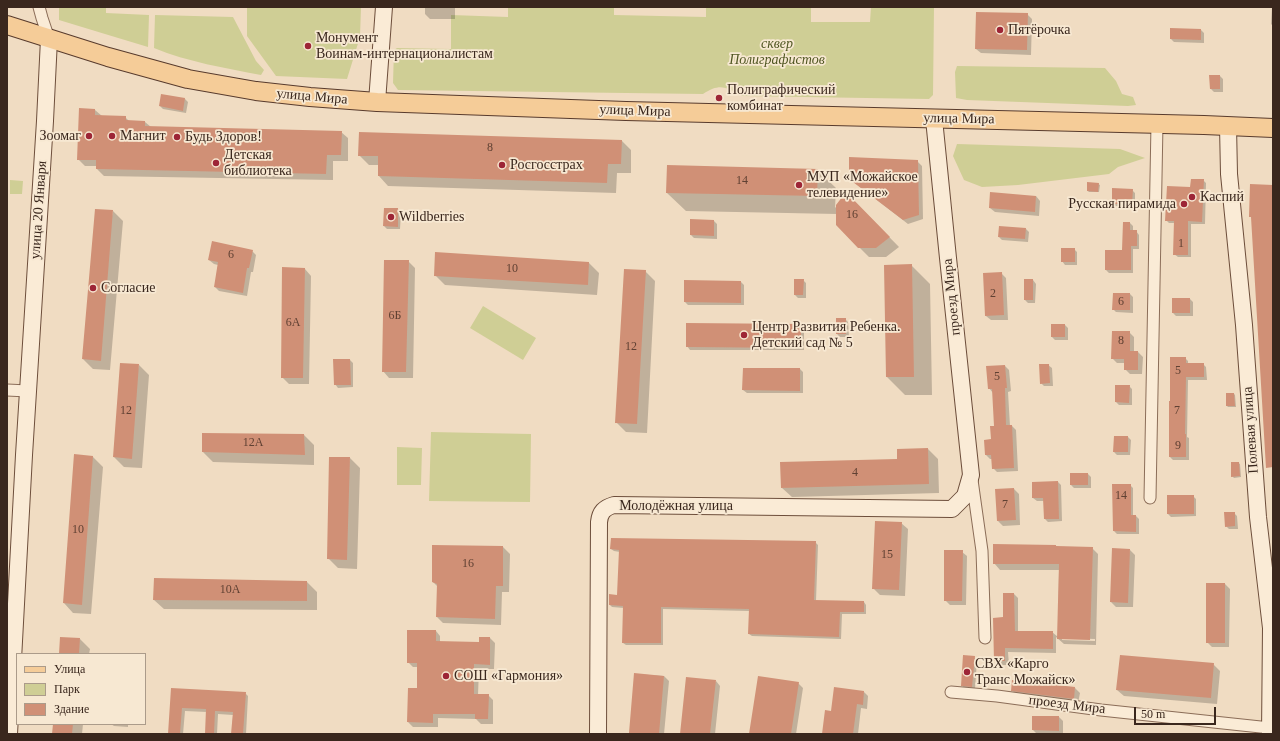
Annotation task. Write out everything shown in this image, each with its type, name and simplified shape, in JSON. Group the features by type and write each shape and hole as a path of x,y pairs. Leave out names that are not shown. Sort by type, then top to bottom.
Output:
{"main road":[{"path":"377,102 384,7"},
{"name":"улица Мира","path":"7,25 160,72 202,82 278,94 377,102 640,111 1273,128"},
{"name":"улица 20 Января","path":"9,734 49,38"},
{"name":"проезд Мира","path":"934,119 971,475 965,496 952,509"},
{"name":"Полевая улица","path":"1228,126 1229,174 1244,325 1257,510 1272,634 1270,731"},
{"name":"Молодёжная улица","path":"598,734 599,516 606,508 614,505 952,509"}],"street":[{"name":"улица 20 Января","path":"39,7 49,38"},
{"path":"1150,498 1157,124"},
{"path":"7,390 28,391"},
{"name":"проезд Мира","path":"971,475 982,551 985,638"},
{"name":"проезд Мира","path":"951,692 997,696 1101,710 1159,715 1270,731"}],"green space":[{"path":"59,7 106,7 106,13 149,15 148,47 59,20"},
{"path":"247,7 361,7 360,37 347,79 276,76 247,36"},
{"name":"сквер Полиграфистов","path":"508,7 614,7 614,15 706,17 706,7 811,7 811,22 870,22 871,7 934,7 933,95 929,99 742,96 732,90 719,87 703,94 398,90 393,83 394,50 397,48 451,49 451,15 508,17"},
{"path":"155,15 233,17 256,61 264,70 261,75 234,70 193,61 154,48"},
{"path":"957,66 1105,68 1116,81 1122,94 1133,97 1136,105 1128,106 967,100 956,98 955,72"},
{"path":"957,144 1120,149 1145,158 1118,167 1109,174 1018,185 982,187 964,180 953,156"},
{"path":"10,180 23,181 22,194 10,194"},
{"path":"483,306 536,338 523,360 470,328"},
{"path":"431,432 531,434 530,502 429,501"},
{"path":"397,447 422,448 421,485 397,485"}],"building":[{"path":"976,12 1028,13 1027,50 975,49"},
{"path":"1170,28 1201,29 1201,40 1170,39"},
{"path":"1209,75 1220,75 1220,89 1210,89"},
{"path":"161,94 185,98 183,111 159,106"},
{"path":"79,108 95,109 95,115 126,116 126,120 145,121 145,126 342,131 341,155 327,155 326,174 96,169 96,160 77,160"},
{"path":"359,132 622,140 621,164 608,164 607,183 378,176 378,156 358,156"},
{"path":"849,157 918,160 919,215 903,220 849,179"},
{"path":"667,165 818,169 817,196 666,193"},
{"name":"Русская пирамида","path":"1191,179 1204,179 1202,222 1188,221 1188,255 1173,255 1174,221 1165,221 1167,186 1190,187"},
{"path":"1087,182 1099,183 1098,192 1087,191"},
{"path":"1250,184 1273,185 1273,467 1266,468 1251,217 1249,217"},
{"path":"1112,188 1133,189 1132,204 1112,204"},
{"path":"846,192 890,237 876,248 858,248 836,225 836,205"},
{"path":"990,192 1036,196 1035,212 989,208"},
{"name":"Wildberries","path":"384,208 398,208 398,227 383,226"},
{"path":"95,209 113,210 101,361 82,359"},
{"path":"690,219 714,220 714,236 690,235"},
{"path":"1123,222 1130,222 1130,230 1137,230 1137,246 1131,246 1131,270 1105,270 1105,250 1122,250"},
{"path":"999,226 1026,228 1025,239 998,237"},
{"path":"212,241 253,250 249,268 247,268 243,293 214,287 218,262 208,260"},
{"path":"1061,248 1075,248 1075,262 1061,262"},
{"path":"435,252 589,262 588,285 434,276"},
{"path":"384,260 409,260 406,372 382,372"},
{"path":"912,264 914,377 886,377 884,265"},
{"path":"282,267 305,268 303,378 281,378"},
{"path":"624,269 646,270 637,424 615,423"},
{"path":"1002,272 1004,315 985,316 983,273"},
{"path":"794,279 804,279 803,295 794,295"},
{"path":"1024,279 1033,279 1033,300 1024,300"},
{"path":"684,280 741,281 741,303 684,302"},
{"path":"1113,293 1130,293 1130,310 1112,310"},
{"path":"1172,298 1190,298 1190,313 1172,313"},
{"path":"836,318 846,318 846,334 836,334"},
{"path":"686,323 801,324 801,348 686,347"},
{"path":"1051,324 1065,324 1065,337 1051,337"},
{"path":"1112,331 1130,331 1130,351 1138,351 1138,370 1124,370 1124,359 1111,359"},
{"path":"1170,357 1186,357 1186,363 1204,363 1204,377 1186,377 1186,457 1169,457"},
{"path":"333,359 350,359 351,385 334,385"},
{"path":"120,363 139,364 132,459 113,457"},
{"path":"1039,364 1049,364 1050,383 1040,384"},
{"path":"1005,365 1007,388 1005,388 1006,425 1012,425 1014,468 992,469 991,455 985,455 984,440 991,439 990,426 994,426 992,389 988,389 986,366"},
{"path":"743,368 800,368 800,391 742,390"},
{"path":"1115,385 1130,385 1129,403 1115,402"},
{"path":"1226,393 1234,393 1235,406 1226,406"},
{"path":"202,433 304,434 305,455 202,452"},
{"path":"1114,436 1128,436 1128,452 1113,452"},
{"path":"928,448 929,484 781,488 780,462 897,459 897,449"},
{"path":"74,454 93,456 82,605 63,603"},
{"path":"329,457 350,457 347,560 327,559"},
{"path":"1231,462 1239,462 1240,476 1231,477"},
{"path":"1070,473 1088,473 1088,485 1070,485"},
{"path":"1058,481 1059,519 1044,519 1043,498 1032,498 1032,482"},
{"path":"1112,484 1131,484 1131,515 1136,515 1136,532 1113,531"},
{"path":"1014,488 1016,520 997,521 995,489"},
{"path":"1167,495 1194,495 1194,514 1167,514"},
{"path":"1224,512 1235,512 1235,526 1225,527"},
{"path":"875,521 902,522 899,590 872,589"},
{"path":"611,538 816,541 814,600 864,601 864,612 840,612 839,637 748,634 749,609 661,607 661,643 622,643 623,606 609,605 609,594 617,595 619,550 610,549"},
{"path":"993,544 1093,547 1090,640 1057,639 1059,564 993,564"},
{"path":"432,545 503,546 503,586 496,586 495,619 436,617 437,584 432,582"},
{"path":"1112,548 1130,549 1128,603 1110,602"},
{"path":"944,550 963,550 962,601 944,601"},
{"path":"154,578 307,581 307,601 153,600"},
{"path":"1206,583 1225,583 1225,643 1206,643"},
{"path":"1003,593 1014,593 1015,631 1053,631 1053,649 1005,648 1005,661 994,661 993,618 1003,617"},
{"name":"СОШ «Гармония»","path":"407,630 436,630 436,641 479,642 479,637 490,637 490,665 474,664 474,694 489,694 488,719 475,719 475,714 433,714 433,723 407,722 408,688 417,688 417,663 407,663"},
{"path":"60,637 80,638 79,653 59,653"},
{"name":"СВХ «Карго Транс Можайск»","path":"963,655 975,656 972,687 961,686"},
{"path":"1120,655 1214,663 1211,698 1116,690"},
{"path":"634,673 664,676 659,734 629,733"},
{"path":"758,676 799,682 791,734 749,734"},
{"path":"686,677 716,680 710,734 680,734"},
{"path":"1012,680 1075,687 1074,699 1011,691"},
{"path":"834,687 864,691 863,705 857,704 853,734 822,734 825,710 831,711"},
{"path":"171,688 246,692 243,734 231,734 233,712 215,711 214,734 205,734 206,709 182,708 180,734 168,734"},
{"path":"1032,716 1059,716 1059,731 1032,730"},
{"path":"53,725 73,725 72,734 52,734"}],"place":[{"name":"Пятёрочка","path":"1000,30"},
{"name":"Монумент Воинам-интернационалистам","path":"308,46"},
{"name":"Полиграфический комбинат","path":"719,98"},
{"name":"Зоомаг","path":"89,136"},
{"name":"Магнит","path":"112,136"},
{"name":"Будь Здоров!","path":"177,137"},
{"name":"Детская библиотека","path":"216,163"},
{"name":"Росгосстрах","path":"502,165"},
{"name":"МУП «Можайское телевидение»","path":"799,185"},
{"name":"Каспий","path":"1192,197"},
{"name":"Русская пирамида","path":"1184,204"},
{"name":"Wildberries","path":"391,217"},
{"name":"Согласие","path":"93,288"},
{"name":"Центр Развития Ребенка. Детский сад № 5","path":"744,335"},
{"name":"СВХ «Карго Транс Можайск»","path":"967,672"},
{"name":"СОШ «Гармония»","path":"446,676"}]}
